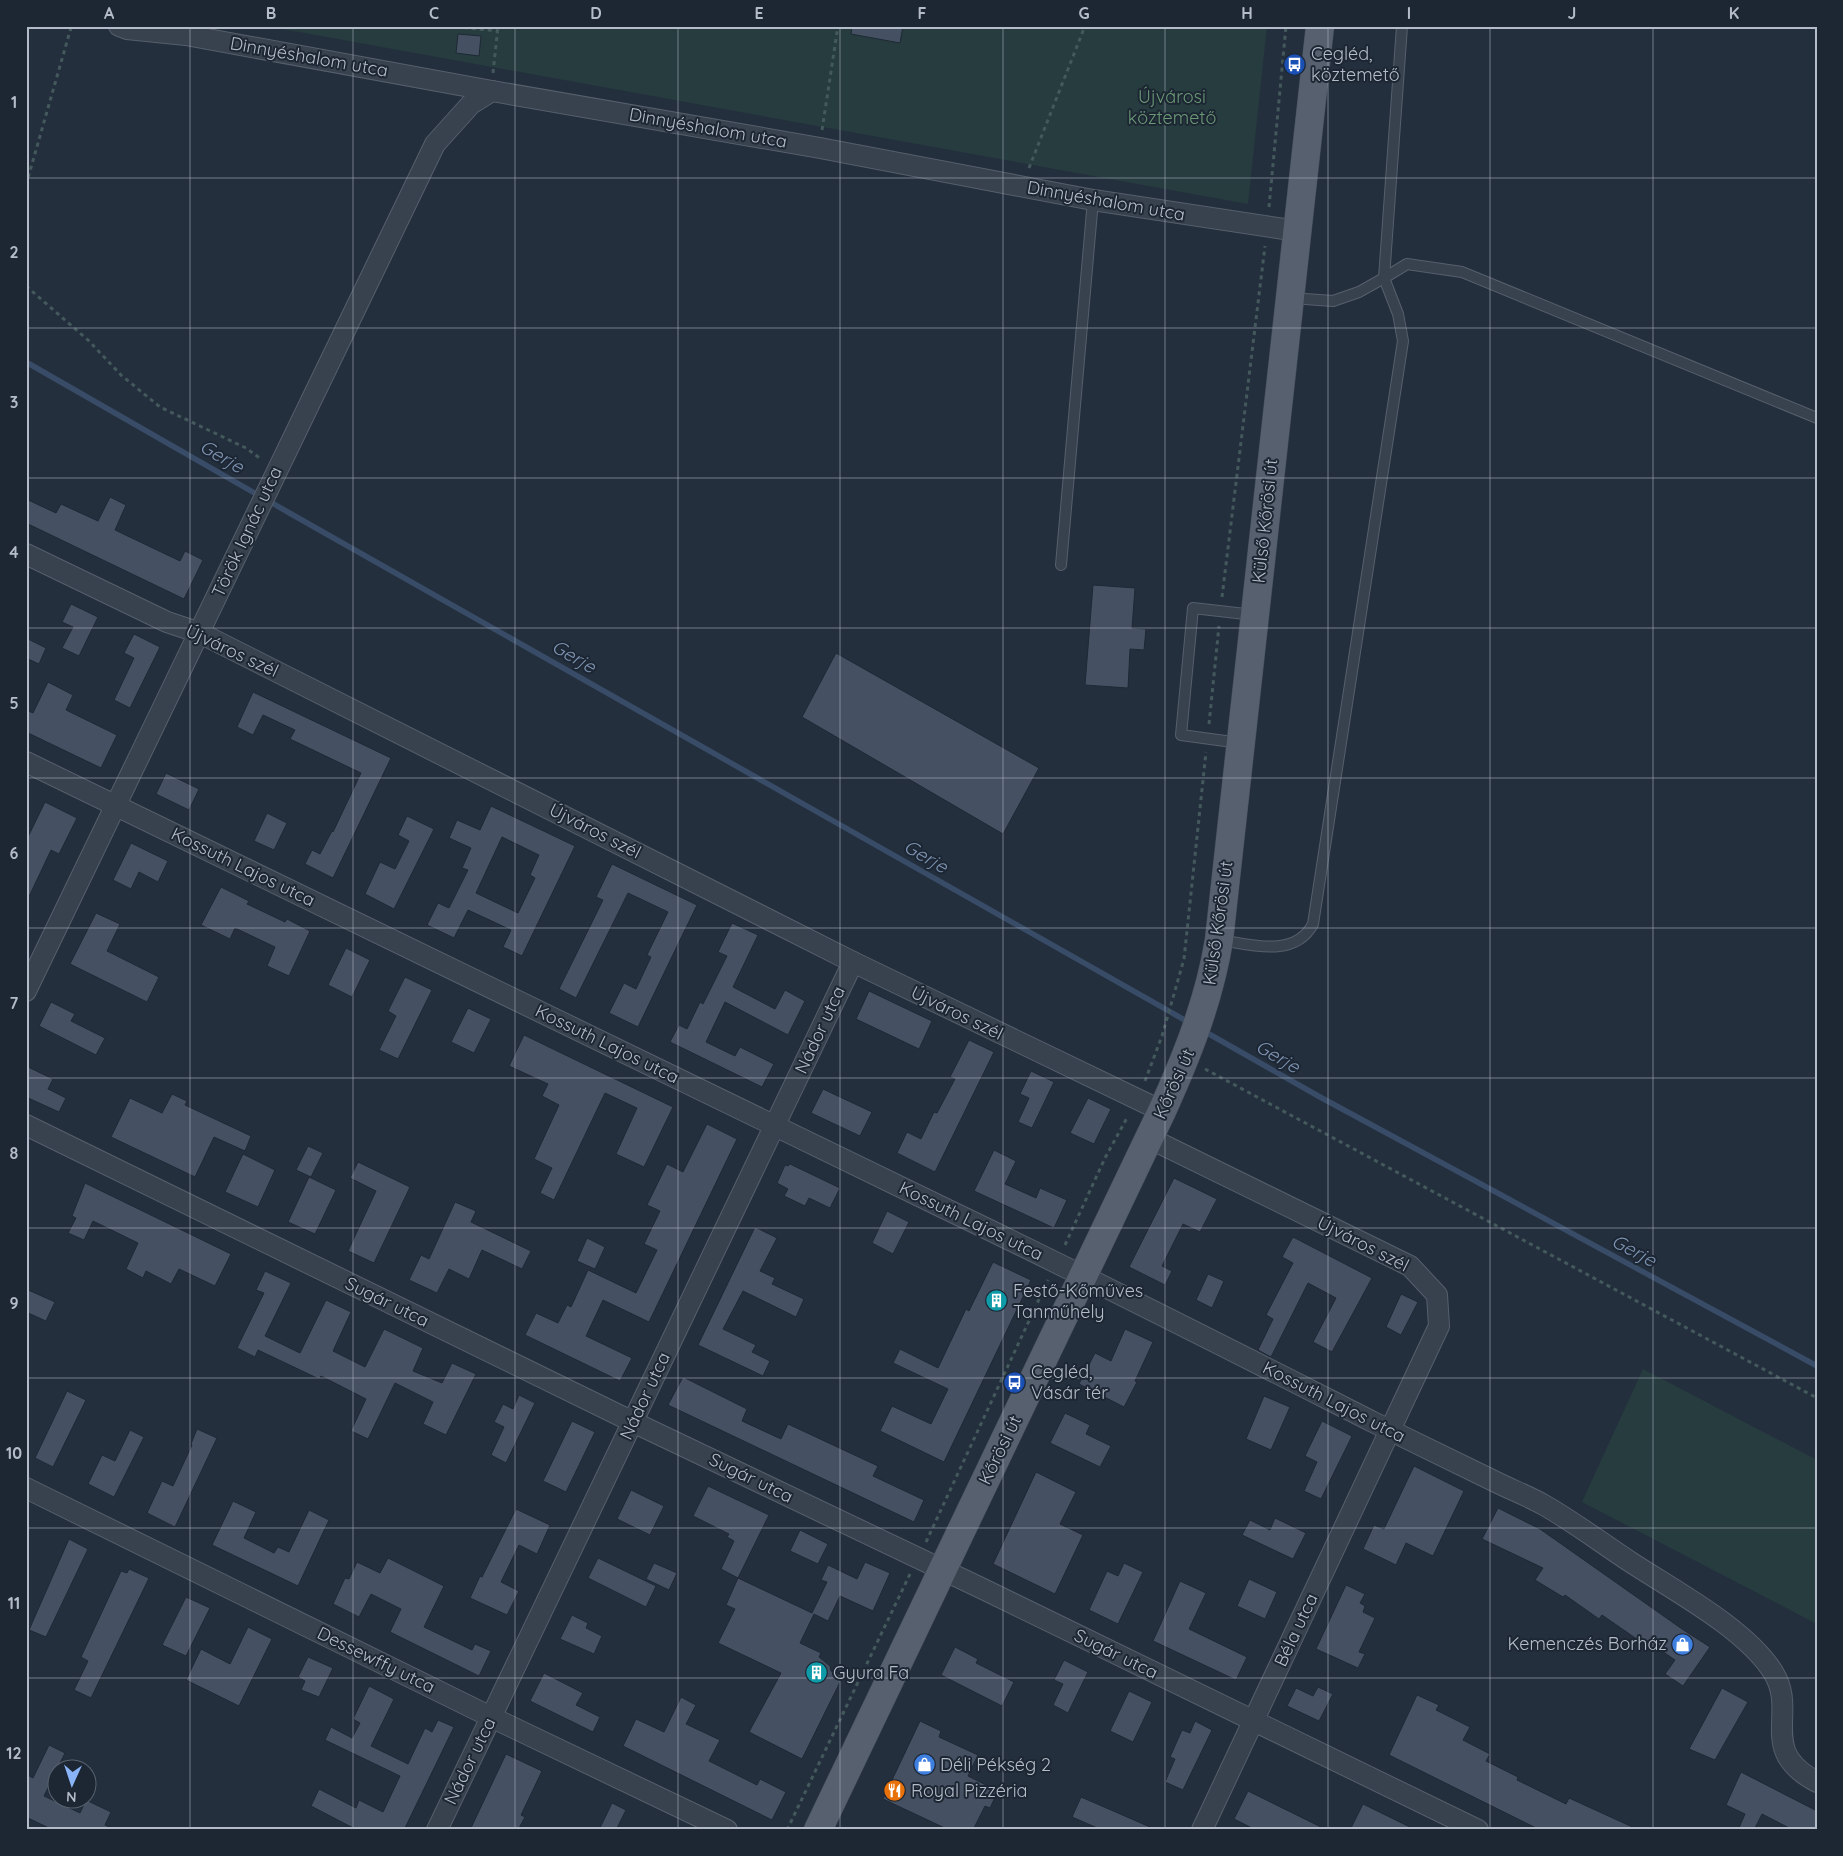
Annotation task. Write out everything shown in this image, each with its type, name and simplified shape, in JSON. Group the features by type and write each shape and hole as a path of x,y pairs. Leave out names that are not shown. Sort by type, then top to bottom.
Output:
{"main road":[{"name":"Külső Kőrösi út","path":"1202,1013 1214,973 1219,940 1320,26"},
{"name":"Kőrösi út","path":"818,1830 1162,1112 1189,1052 1202,1013"}],"street":[{"name":"Dinnyéshalom utca","path":"119,26 128,29 196,37 820,148 1093,200 1297,231"},
{"name":"Török Ignác utca","path":"26,991 435,144 471,104 492,91"},
{"name":"Újváros szél","path":"26,554 167,622 200,633 852,962 1162,1112"},
{"name":"Kossuth Lajos utca","path":"26,762 1084,1275 1390,1431 1544,1505 1741,1636 1764,1660 1779,1683 1782,1704 1780,1733 1782,1744 1795,1767 1817,1782"},
{"name":"Nádor utca","path":"437,1830 852,962"},
{"name":"Sugár utca","path":"26,1125 632,1422 943,1570 1478,1830"},
{"name":"Újváros szél","path":"1149,1138 1410,1266 1437,1296 1439,1326 1390,1431"},
{"name":"Béla utca","path":"1202,1830 1390,1431"},
{"name":"Dessewffy utca","path":"26,1488 727,1830"}],"lane":[{"path":"1219,940 1268,947 1290,945 1308,933 1313,924 1402,341 1398,314 1384,278 1402,26"},
{"path":"1061,565 1093,200"},
{"path":"1290,298 1333,301 1359,292 1407,264 1462,272 1817,418"},
{"path":"1240,743 1181,735 1193,608 1255,615"}],"path":[{"path":"26,185 72,26"},
{"path":"448,26 498,28 492,91"},
{"path":"820,148 838,26"},
{"path":"1021,187 1085,26"},
{"path":"787,1830 918,1558 1105,1158 1136,1099 1162,1036 1176,988 1184,959 1220,611 1267,227 1286,26"},
{"path":"26,286 89,341 121,375 160,407 246,448 275,473"},
{"path":"1189,1052 1817,1398"}],"green space":[{"name":"Újvárosi köztemető","path":"266,26 1267,26 1248,204"},
{"path":"1643,1369 1817,1460 1817,1624 1582,1502"}],"building":[{"path":"852,26 903,26 900,43 851,34"},
{"path":"458,34 481,36 479,56 456,53"},
{"path":"110,497 126,505 115,530 180,561 185,551 203,560 184,599 26,523 26,499 56,513 61,504 98,521"},
{"path":"1093,585 1135,588 1132,628 1146,629 1144,650 1130,649 1128,688 1085,685"},
{"path":"71,604 98,617 79,656 62,648 73,627 62,622"},
{"path":"134,634 160,647 130,708 114,700 134,658 124,653"},
{"path":"26,638 46,648 39,664 26,658"},
{"path":"836,653 1039,768 1003,834 802,717"},
{"path":"48,682 73,695 66,710 117,735 101,768 26,732 26,710 33,713"},
{"path":"253,692 391,758 333,878 305,864 312,850 320,854 333,832 361,773 290,739 295,730 263,715 253,735 237,727"},
{"path":"166,773 199,789 189,810 156,794"},
{"path":"45,802 77,818 59,854 51,850 26,903 26,841"},
{"path":"491,806 575,846 522,956 503,947 511,930 468,910 454,938 427,925 438,903 449,908 468,870 462,868 471,848 449,838 457,820 480,830","holes":["502,837 539,855 530,875 535,878 518,913 476,893"]},
{"path":"267,813 287,823 274,850 254,841"},
{"path":"407,816 434,829 394,909 365,894 380,862 395,869 409,841 398,835"},
{"path":"131,843 168,861 158,882 139,872 131,889 113,880"},
{"path":"612,864 697,905 638,1027 609,1013 624,983 636,989 651,957 647,955 668,912 628,893 576,998 559,989 603,900 596,897"},
{"path":"221,887 249,901 247,904 285,922 287,919 310,931 289,976 267,966 275,947 235,928 230,939 201,925"},
{"path":"96,913 120,924 107,951 159,977 147,1002 70,964"},
{"path":"732,923 758,935 733,987 775,1009 785,990 805,1001 788,1035 725,1002 706,1042 735,1056 740,1047 774,1064 762,1087 670,1042 679,1025 687,1029 700,1002 703,1004 727,956 718,952"},
{"path":"346,948 370,960 352,997 328,985"},
{"path":"405,977 432,990 398,1059 379,1050 396,1016 388,1011"},
{"path":"869,991 932,1021 919,1049 856,1019"},
{"path":"51,1002 75,1014 71,1021 105,1038 96,1055 39,1026"},
{"path":"468,1008 491,1019 474,1053 451,1042"},
{"path":"524,1035 673,1107 644,1167 616,1154 637,1108 605,1093 554,1200 540,1193 552,1168 534,1159 559,1105 542,1096 548,1084 509,1066"},
{"path":"969,1040 994,1052 935,1172 897,1153 907,1132 921,1139 934,1112 937,1113 955,1079 950,1077"},
{"path":"26,1066 53,1079 48,1089 66,1098 59,1112 26,1097"},
{"path":"1031,1071 1054,1082 1032,1128 1018,1122 1029,1098 1020,1094"},
{"path":"823,1089 872,1112 860,1136 811,1113"},
{"path":"172,1094 187,1101 185,1105 251,1136 245,1151 214,1137 195,1177 111,1137 130,1098 162,1113"},
{"path":"1088,1098 1111,1109 1094,1144 1070,1133"},
{"path":"707,1124 737,1139 649,1322 603,1300 586,1336 632,1358 620,1381 525,1335 536,1313 558,1323 567,1305 571,1307 588,1270 636,1293 657,1250 644,1244 660,1211 647,1205 667,1164 683,1172"},
{"path":"308,1146 323,1153 311,1177 296,1170"},
{"path":"994,1150 1016,1161 1005,1184 1036,1198 1040,1188 1067,1200 1054,1228 974,1191"},
{"path":"243,1154 275,1170 258,1207 225,1192"},
{"path":"358,1162 410,1187 374,1263 348,1251 376,1191 350,1178"},
{"path":"790,1164 840,1188 830,1208 809,1198 805,1206 784,1196 788,1189 777,1183 785,1165 788,1166"},
{"path":"309,1177 336,1190 315,1234 288,1222"},
{"path":"1174,1178 1217,1199 1200,1232 1183,1224 1162,1266 1172,1271 1165,1285 1129,1267"},
{"path":"85,1183 231,1254 215,1286 179,1269 171,1284 146,1271 143,1278 126,1269 138,1243 93,1221 84,1240 68,1233 76,1218 72,1216"},
{"path":"455,1202 476,1211 471,1222 531,1251 522,1269 482,1250 469,1279 449,1269 437,1293 409,1280 421,1255 429,1259"},
{"path":"887,1211 909,1222 893,1254 872,1243"},
{"path":"755,1227 777,1238 760,1271 775,1278 772,1284 804,1299 796,1317 743,1291 723,1329 756,1345 752,1352 770,1361 763,1376 698,1345"},
{"path":"1293,1237 1372,1278 1332,1352 1313,1342 1336,1298 1308,1283 1271,1357 1258,1350 1273,1319 1266,1315 1293,1263 1282,1257"},
{"path":"587,1238 605,1247 595,1269 577,1261"},
{"path":"993,1262 1031,1280 944,1462 880,1431 892,1406 931,1424 948,1389 893,1363 900,1349 938,1368 966,1309 969,1311"},
{"path":"265,1271 291,1283 265,1336 300,1353 326,1300 351,1312 333,1351 365,1367 384,1329 423,1348 413,1371 442,1383 452,1363 476,1374 446,1435 423,1424 433,1402 395,1383 368,1439 351,1431 366,1399 321,1376 319,1379 258,1350 255,1357 237,1348 264,1293 256,1290"},
{"path":"1208,1274 1224,1281 1212,1308 1196,1300"},
{"path":"26,1289 55,1302 46,1321 26,1312"},
{"path":"1401,1294 1418,1302 1401,1335 1386,1327"},
{"path":"1125,1329 1153,1342 1135,1381 1137,1382 1124,1407 1079,1384 1095,1353 1111,1361"},
{"path":"683,1377 747,1409 742,1421 781,1439 788,1424 878,1466 873,1476 924,1500 914,1522 668,1405"},
{"path":"67,1391 86,1400 53,1467 35,1458"},
{"path":"519,1395 535,1403 506,1463 491,1455 504,1427 494,1422 503,1404 513,1409"},
{"path":"1264,1396 1290,1407 1271,1450 1246,1439"},
{"path":"1065,1413 1090,1425 1086,1434 1111,1446 1100,1467 1050,1443"},
{"path":"572,1421 595,1432 566,1492 543,1481"},
{"path":"1322,1421 1352,1436 1321,1499 1304,1491 1317,1462 1305,1456"},
{"path":"197,1429 217,1438 175,1527 147,1513 162,1481 173,1486 192,1445"},
{"path":"130,1430 144,1437 114,1497 88,1484 102,1455 115,1461"},
{"path":"1414,1466 1464,1491 1433,1556 1406,1543 1396,1565 1363,1549 1374,1525 1384,1529"},
{"path":"1036,1472 1076,1492 1060,1524 1083,1535 1055,1594 993,1564"},
{"path":"708,1486 769,1515 738,1578 721,1569 734,1541 727,1537 729,1534 693,1516"},
{"path":"631,1490 664,1506 650,1535 617,1519"},
{"path":"233,1501 256,1512 244,1538 274,1553 278,1547 289,1552 309,1510 329,1520 298,1586 212,1545"},
{"path":"1498,1508 1540,1529 1710,1647 1683,1686 1665,1674 1675,1660 1646,1640 1644,1644 1602,1615 1599,1619 1565,1595 1563,1597 1535,1580 1543,1568 1482,1539"},
{"path":"516,1509 550,1525 537,1554 519,1545 501,1582 519,1591 507,1615 470,1598"},
{"path":"1275,1518 1306,1533 1293,1559 1242,1535 1250,1520 1270,1530"},
{"path":"800,1530 828,1544 818,1564 790,1551"},
{"path":"69,1539 88,1549 46,1637 29,1630"},
{"path":"388,1558 444,1586 424,1627 472,1650 475,1644 491,1651 479,1676 390,1632 401,1609 371,1594 359,1617 333,1604 345,1578 349,1579 357,1562 380,1573"},
{"path":"598,1558 656,1586 646,1607 588,1578"},
{"path":"865,1562 890,1573 873,1611 840,1596 828,1621 814,1614 800,1643 821,1653 819,1657 830,1666 831,1671 843,1676 802,1759 749,1732 781,1673 718,1643 735,1609 726,1605 738,1578 812,1613 827,1582 821,1580 828,1565 857,1579"},
{"path":"654,1563 677,1573 669,1590 646,1579"},
{"path":"1124,1563 1143,1572 1118,1624 1089,1610 1107,1571 1118,1576"},
{"path":"129,1569 149,1578 91,1698 74,1690 88,1661 81,1657 121,1571 127,1573"},
{"path":"1249,1579 1277,1592 1265,1619 1237,1606"},
{"path":"1180,1581 1206,1593 1189,1629 1247,1657 1236,1680 1153,1641"},
{"path":"1346,1585 1365,1594 1360,1603 1365,1606 1363,1612 1375,1618 1359,1652 1365,1654 1358,1668 1316,1649"},
{"path":"186,1597 210,1608 186,1656 162,1645"},
{"path":"572,1615 588,1623 586,1628 602,1636 594,1654 560,1639"},
{"path":"248,1627 272,1639 239,1706 186,1680 201,1649 230,1664"},
{"path":"955,1647 978,1659 976,1663 1014,1682 1002,1706 941,1675"},
{"path":"308,1657 333,1668 319,1697 301,1690 305,1681 298,1677"},
{"path":"1064,1660 1088,1672 1068,1713 1053,1705 1063,1684 1054,1680"},
{"path":"544,1673 583,1693 576,1705 600,1717 593,1732 530,1701"},
{"path":"369,1686 394,1699 371,1746 408,1764 425,1728 432,1732 438,1720 454,1727 404,1830 357,1830 311,1806 319,1789 356,1808 359,1800 383,1812 400,1776 325,1740 331,1727 352,1738 360,1723 353,1719"},
{"path":"1318,1687 1333,1694 1319,1721 1287,1706 1296,1688 1313,1696"},
{"path":"1722,1688 1748,1702 1715,1760 1689,1749"},
{"path":"1129,1691 1152,1702 1133,1742 1110,1731"},
{"path":"1417,1695 1439,1705 1436,1710 1470,1727 1463,1740 1490,1754 1486,1761 1518,1777 1517,1780 1566,1804 1569,1798 1639,1830 1540,1830 1389,1755"},
{"path":"681,1697 696,1705 686,1724 720,1740 709,1761 757,1785 760,1779 786,1792 772,1820 623,1746 636,1719 664,1732"},
{"path":"920,1721 941,1731 939,1737 978,1755 968,1776 998,1791 990,1808 985,1806 973,1830 949,1830 883,1799"},
{"path":"1195,1721 1212,1730 1183,1790 1165,1782 1175,1759 1170,1757 1182,1730 1190,1733"},
{"path":"49,1745 65,1753 63,1758 48,1758 48,1788 44,1796 48,1798 48,1808 69,1808 80,1813 82,1808 98,1808 98,1806 111,1812 105,1825 115,1830 53,1830 26,1817 26,1774 33,1778"},
{"path":"506,1754 542,1771 521,1815 525,1817 518,1830 470,1830"},
{"path":"1741,1772 1817,1811 1817,1830 1793,1830 1762,1814 1754,1830 1738,1830 1745,1814 1726,1805"},
{"path":"1248,1791 1327,1830 1256,1830 1234,1819"},
{"path":"1081,1797 1157,1830 1102,1830 1072,1817"},
{"path":"612,1803 626,1810 616,1830 599,1830"},
{"path":"1363,1804 1416,1830 1350,1830"}],"waterway":[{"name":"Gerje","path":"26,362 1190,1023"},
{"name":"Gerje","path":"1202,1030 1320,1097 1817,1366"}],"place":[{"name":"Cegléd, köztemető","path":"1295,64"},
{"name":"Festő-Kőműves Tanműhely","path":"997,1301"},
{"name":"Cegléd, Vásár tér","path":"1015,1382"},
{"name":"Kemenczés Borház","path":"1683,1644"},
{"name":"Gyura Fa","path":"817,1673"},
{"name":"Déli Pékség 2","path":"924,1765"},
{"name":"Royal Pizzéria","path":"895,1791"}]}
